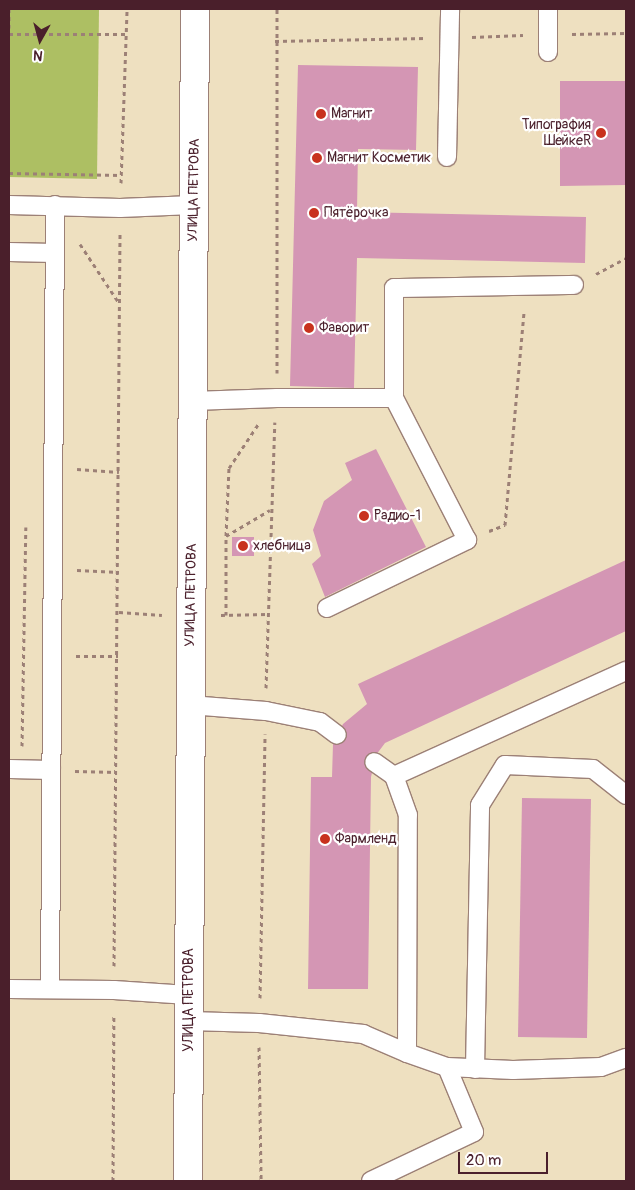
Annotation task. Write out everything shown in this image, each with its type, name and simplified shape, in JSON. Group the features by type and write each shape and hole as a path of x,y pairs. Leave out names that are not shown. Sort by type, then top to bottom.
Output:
{"main road":[{"name":"УЛИЦА ПЕТРОВА","path":"188,1181 195,9"}],"lane":[{"path":"447,157 450,9"},
{"path":"548,9 548,52"},
{"path":"9,205 120,208 193,204"},
{"path":"50,989 55,205"},
{"path":"9,252 54,253"},
{"path":"327,608 467,540 394,398 394,288 574,285"},
{"path":"193,402 277,398 394,398"},
{"path":"394,776 626,671"},
{"path":"190,705 266,711 320,722 337,735"},
{"path":"374,762 394,776 408,816 407,1053"},
{"path":"475,1069 480,804 504,765 593,769 626,795"},
{"path":"9,769 51,770"},
{"path":"9,989 114,990 259,1023 362,1034 407,1053 448,1067 475,1069 601,1067 626,1058"},
{"path":"371,1181 474,1132 448,1067"}],"path":[{"path":"9,9 9,28"},
{"path":"113,1181 120,208 127,9"},
{"path":"261,1181 259,1023 271,509 277,398 276,9"},
{"path":"9,34 126,34"},
{"path":"9,174 121,175"},
{"path":"55,205 120,304"},
{"path":"574,285 626,258"},
{"path":"467,540 505,525 526,286"},
{"path":"226,615 226,536 229,468 277,398"},
{"path":"226,536 271,509"},
{"path":"22,747 26,522"},
{"path":"51,770 117,772"}],"green space":[{"path":"9,9 99,9 97,179 9,177"}],"building":[{"path":"298,65 418,67 416,150 358,149 357,212 586,217 585,263 357,258 354,388 290,386"},
{"path":"560,81 626,81 626,185 560,186"},
{"name":"Радио-1","path":"376,449 426,547 325,597 312,564 321,556 313,530 324,501 352,480 345,463"},
{"name":"хлебница","path":"232,537 254,537 254,556 232,556"},
{"path":"626,560 626,631 385,743 376,755 371,777 368,989 308,989 311,777 332,777 333,744 343,724 367,704 358,684"},
{"path":"522,798 591,799 587,1038 518,1037"}],"place":[{"name":"Магнит","path":"321,114"},
{"name":"Типография ШейкеR","path":"601,133"},
{"name":"Магнит Косметик","path":"317,158"},
{"name":"Пятёрочка","path":"314,213"},
{"name":"Фаворит","path":"309,328"},
{"name":"Радио-1","path":"364,516"},
{"name":"хлебница","path":"243,546"},
{"name":"Фармленд","path":"325,839"}]}
